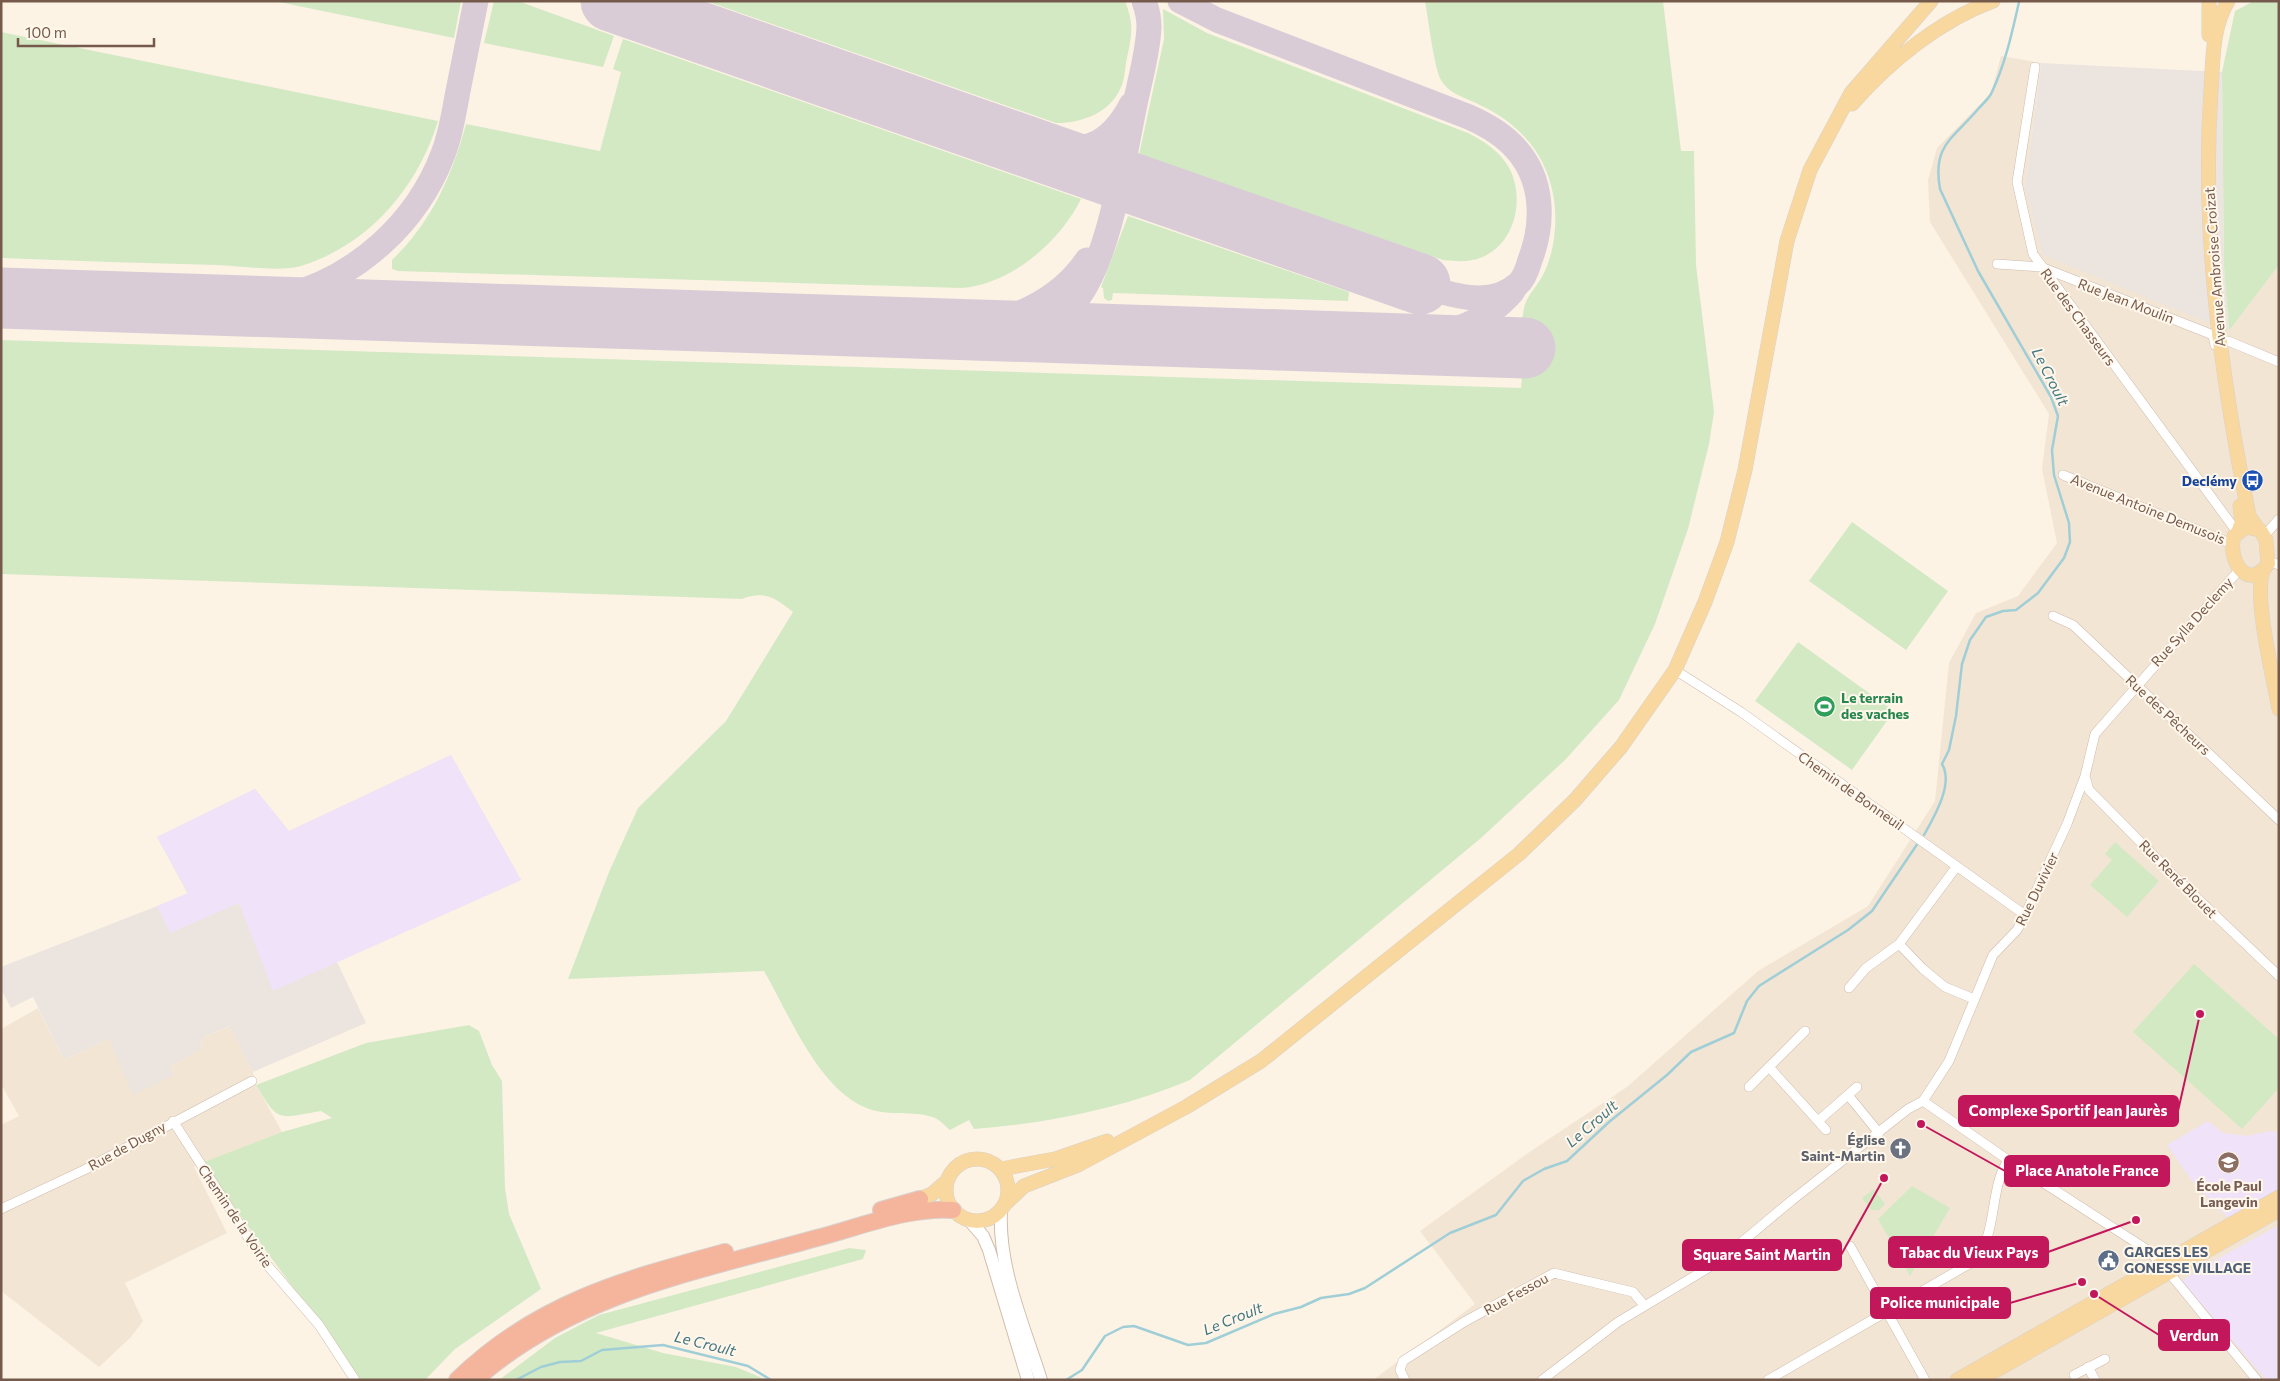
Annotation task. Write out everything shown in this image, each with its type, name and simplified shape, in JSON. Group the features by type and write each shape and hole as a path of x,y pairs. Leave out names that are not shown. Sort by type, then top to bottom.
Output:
{"highway":[{"path":"457,1380 484,1356 538,1319 599,1289 659,1269 920,1199"},
{"path":"475,1380 513,1350 547,1328 610,1298 702,1270 893,1218 928,1210 953,1210"}],"main road":[{"path":"970,1221 987,1220 1024,1186 1078,1165 1186,1107 1261,1061 1519,854 1582,793 1621,747 1675,670 1719,564 1742,484 1791,225 1810,170 1851,93 1931,1"},
{"path":"1828,134 1858,98 1911,50 1952,20 1993,1"},
{"name":"Avenue Ambroise Croizat","path":"2209,1 2210,19 2204,94 2201,192 2216,338 2242,525 2236,535"},
{"name":"Avenue Ambroise Croizat","path":"2228,1 2215,38 2209,109 2210,222 2216,338 2228,394 2249,516 2261,532"},
{"path":"2264,623 2253,584 2235,561 2236,535 2249,526 2261,532 2271,565 2260,583 2264,623 2279,709"},
{"path":"2243,572 2257,574 2271,565"},
{"path":"1651,704 1694,628"},
{"path":"1001,1169 1055,1159 1143,1129"},
{"path":"1028,1380 989,1250 983,1236 970,1221 953,1210 946,1196 947,1181 951,1172 965,1160 984,1159 1001,1169 1008,1186 1000,1230 1006,1266 1041,1380"},
{"path":"920,1199 932,1194 947,1181"},
{"path":"1979,1380 2166,1268 2279,1197"},
{"path":"1957,1380 2279,1210"}],"street":[{"name":"Rue des Chasseurs","path":"2035,67 2017,182 2033,254 2040,267 2236,535"},
{"name":"Rue Jean Moulin","path":"1997,264 2040,267 2279,362"},
{"name":"Avenue Antoine Demusois","path":"2063,475 2236,535"},
{"path":"2261,532 2279,519"},
{"name":"Rue Sylla Declemy","path":"2085,776 2095,734 2136,685 2243,572"},
{"name":"Rue des Pêcheurs","path":"2053,616 2073,625 2279,820"},
{"name":"Chemin de Bonneuil","path":"1675,670 1741,712 2025,915"},
{"name":"Rue Duvivier","path":"1923,1101 1949,1061 1993,955 2017,930 2025,915 2067,824 2085,776"},
{"name":"Rue René Blouet","path":"2085,776 2089,790 2173,875 2279,976"},
{"path":"1849,988 1866,968 1899,944 1957,866"},
{"path":"1899,944 1923,969 1945,987 1974,999"},
{"path":"1749,1088 1805,1031"},
{"path":"1770,1068 1826,1130"},
{"name":"Rue de Dugny","path":"1,1209 84,1170 252,1081"},
{"path":"1818,1121 1857,1087"},
{"path":"1848,1095 1879,1133"},
{"path":"1542,1380 1644,1305 1718,1262 1791,1201 1908,1109 1923,1101 2008,1160 2146,1248 2166,1268 2257,1380"},
{"name":"Chemin de la Voirie","path":"174,1121 262,1259 319,1325 355,1380"},
{"path":"1768,1380 1976,1260 1984,1249 1989,1234 2001,1171 2008,1160"},
{"path":"1850,1246 1925,1380"},
{"name":"Rue Fessou","path":"1405,1380 1400,1370 1403,1361 1464,1322 1554,1273 1634,1292 1644,1305"},
{"path":"2074,1375 2105,1359"},
{"path":"2088,1367 2095,1380"}],"shaded area":[{"path":"2001,56 2041,63 2025,188 2229,331 2279,265 2279,1380 1373,1380 1475,1304 1420,1231 1531,1151 1627,1087 1758,971 1868,906 1935,801 1949,663 1976,613 2018,596 2057,543 2042,469 2049,414 1930,222 1928,180 1937,148 1991,93"},
{"path":"2041,63 2222,72 2224,267 2229,331 2043,255 2025,188"},
{"path":"451,755 521,880 337,962 366,1023 253,1072 230,1026 202,1038 200,1050 170,1066 174,1075 133,1095 109,1039 64,1060 33,997 11,1008 1,989 1,967 188,894 157,837 255,789 289,831"},
{"path":"451,755 521,880 273,991 239,903 170,933 157,906 188,893 157,837 255,789 289,831"},
{"path":"38,1008 64,1060 109,1039 174,1075 170,1066 200,1050 202,1038 231,1026 253,1072 256,1085 282,1132 194,1167 227,1233 125,1283 143,1321 131,1337 99,1367 1,1291 1,1125 19,1116 1,1084 1,1029"},
{"name":"École Paul Langevin","path":"2208,1121 2223,1133 2247,1136 2269,1131 2279,1132 2279,1190 2228,1218 2192,1181 2167,1145"},
{"path":"2279,1225 2279,1380 2266,1380 2182,1281 2197,1270"}],"green space":[{"path":"274,1 461,1 454,38"},
{"path":"494,1 518,1 614,36 603,67 484,43"},
{"path":"706,1 1125,1 1130,16 1131,35 1123,82 1111,103 1095,115 1076,121 1056,123"},
{"path":"1425,1 1663,1 1681,151 1694,151 1696,265 1714,412 1709,444 1688,529 1655,624 1619,700 1566,759 1481,838 1190,1080 1138,1099 1056,1119 974,1129 969,1120 950,1130 935,1118 927,1115 873,1110 847,1097 818,1066 794,1027 764,971 568,979 609,872 638,808 726,721 793,612 775,599 763,595 742,599 1,574 1,340 1521,388 1524,308 1529,296 1543,275 1553,246 1555,214 1553,194 1549,179 1536,151 1517,129 1492,111 1453,92 1444,85 1438,74"},
{"path":"2254,1 2279,1 2279,265 2229,331 2224,267 2222,72 2235,11"},
{"path":"1163,9 1207,33 1468,133 1481,140 1504,160 1509,167 1516,187 1515,214 1512,226 1505,238 1497,248 1473,260 1443,260 1139,155 1164,39"},
{"path":"1,32 438,121 418,169 388,210 348,244 326,256 301,266 271,269 217,265 1,258"},
{"path":"623,39 1081,199 1072,215 1060,230 1032,258 998,278 980,285 962,288 398,271 392,269 392,260 418,230 438,198 454,162 466,124 600,151 621,72 613,69"},
{"path":"1128,216 1349,292 1348,301 1113,293 1112,300 1108,301 1104,298 1103,288 1101,287"},
{"path":"1852,522 1948,591 1906,650 1809,581"},
{"name":"Le terrain des vaches","path":"1798,642 1894,711 1852,770 1755,701"},
{"path":"2115,842 2159,881 2127,917 2090,885 2112,860 2105,854"},
{"path":"2194,964 2279,1039 2279,1088 2242,1129 2133,1032"},
{"path":"469,1025 479,1031 492,1065 502,1081 505,1188 509,1214 541,1289 455,1349 425,1380 359,1380 222,1190 204,1162 282,1132 332,1118 321,1111 288,1116 281,1115 270,1106 256,1085 366,1043"},
{"path":"1912,1186 1950,1208 1910,1276 1878,1219"},
{"path":"1874,1189 1885,1204 1879,1210 1871,1210 1862,1198"},
{"path":"849,1248 866,1250 863,1259 596,1333 663,1353 736,1367 767,1380 499,1380 555,1338 599,1315"}],"waterway":[{"name":"Le Croult","path":"1924,835 1944,791 1946,781 1942,764 1949,750 1956,716 1962,664 1970,640 1986,617 2003,611 2016,610 2038,593 2064,558 2070,542 2069,523 2054,475 2052,450 2058,416 2051,397 1978,271 1940,189 1938,174 1939,162 1947,144 1991,94 2004,60 2019,2"},
{"name":"Le Croult","path":"1066,1380 1082,1370 1105,1336 1123,1327 1134,1326 1188,1345 1206,1343 1274,1314 1301,1307 1321,1298 1349,1294 1365,1288 1450,1233 1496,1215 1523,1181 1544,1169 1567,1161 1609,1122 1667,1075 1691,1052 1734,1033 1747,1001 1759,986 1848,930 1872,911 1918,843"},
{"name":"Le Croult","path":"516,1380 541,1367 560,1362 581,1361 602,1350 663,1345 748,1366 771,1380"}],"taxiway":[{"path":"210,305 267,300 312,287 337,276 360,261 401,224 432,179 446,146 476,1"},
{"path":"1016,331 1042,324 1058,316 1072,305 1089,280 1099,258 1120,181 1145,58 1149,27 1144,1"},
{"path":"1180,1 1217,20 1469,117 1494,130 1516,149 1532,174 1539,203 1538,232 1535,246 1522,279 1507,292 1483,298 1470,298 1420,284"},
{"path":"1038,150 1082,148 1104,139 1122,120 1131,105"},
{"path":"962,330 998,321 1032,307 1062,288 1087,260"},
{"path":"1395,344 1459,328 1488,313 1513,291"}],"runway":[{"path":"611,1 1420,284"},
{"path":"1,298 1525,348"}],"place":[{"name":"Declémy","path":"2253,481"},
{"name":"Le terrain des vaches","path":"1825,706"},
{"name":"Complexe Sportif Jean Jaurès","path":"2200,1014"},
{"name":"Place Anatole France","path":"1921,1124"},
{"name":"Église Saint-Martin","path":"1901,1148"},
{"name":"École Paul Langevin","path":"2229,1163"},
{"name":"Square Saint Martin","path":"1884,1178"},
{"name":"Tabac du Vieux Pays","path":"2136,1220"},
{"name":"GARGES LES GONESSE VILLAGE","path":"2108,1260"},
{"name":"Police municipale","path":"2082,1282"},
{"name":"Verdun","path":"2094,1294"}]}
